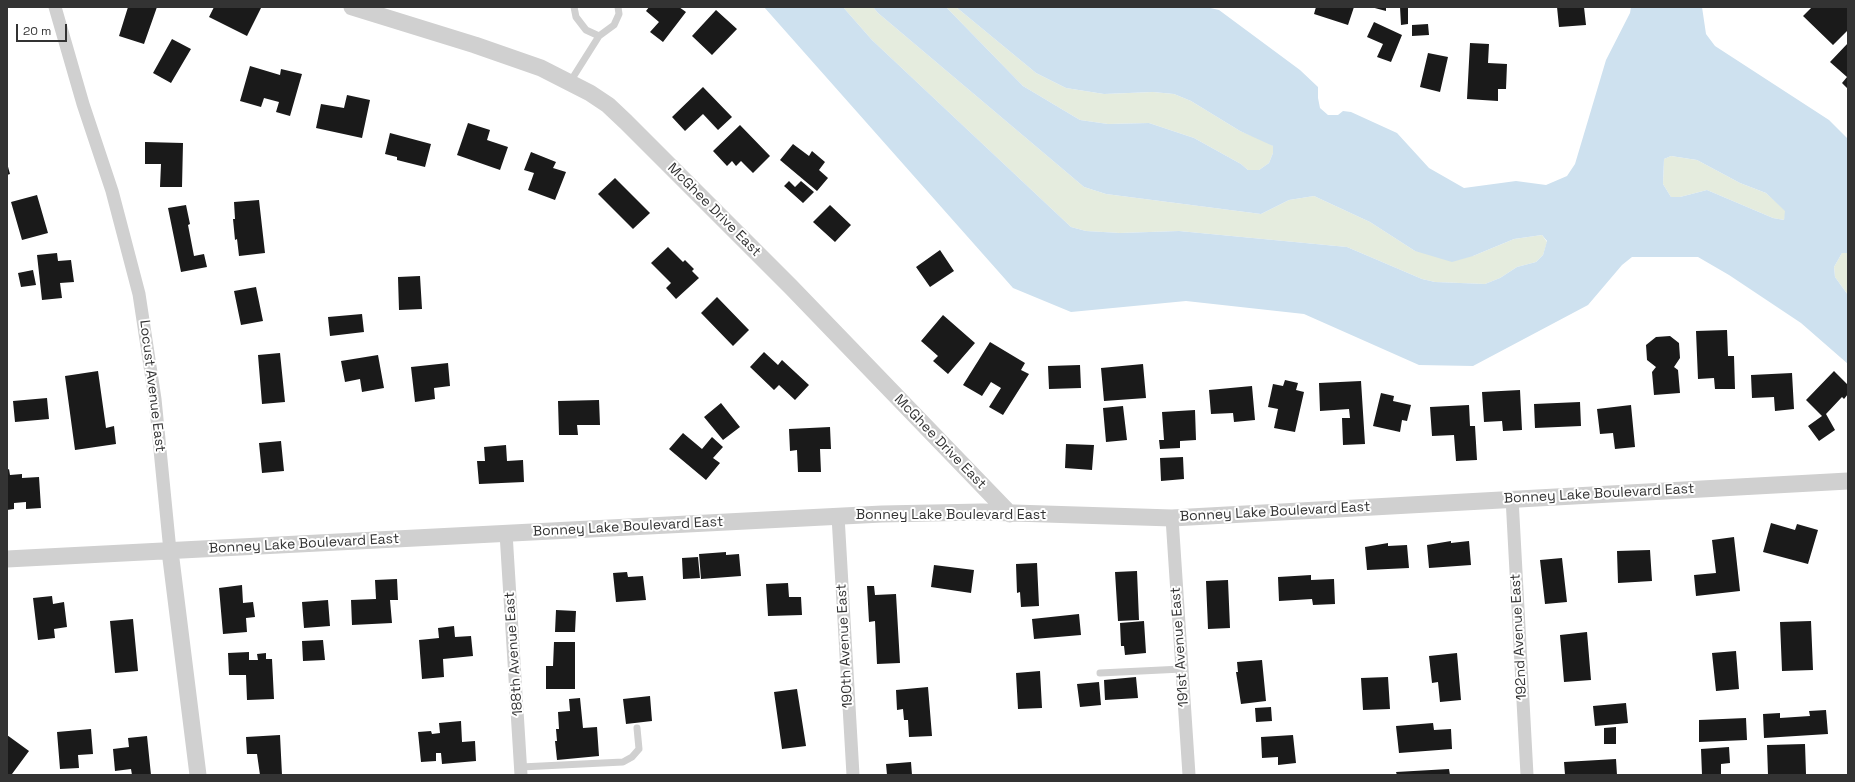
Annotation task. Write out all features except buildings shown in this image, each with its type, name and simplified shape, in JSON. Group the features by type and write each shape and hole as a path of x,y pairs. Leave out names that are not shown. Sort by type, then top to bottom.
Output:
{"street":[{"name":"Locust Avenue East","path":"55,7 83,104 112,192 139,294 155,399 170,551 198,775"},
{"name":"McGhee Drive East","path":"352,7 475,45 540,68 590,93 626,122 791,287 1010,514"},
{"name":"Bonney Lake Boulevard East","path":"7,559 923,512 1172,518 1512,498 1848,481"},
{"name":"192nd Avenue East","path":"1512,498 1527,775"},
{"name":"190th Avenue East","path":"838,516 853,775"},
{"name":"191st Avenue East","path":"1172,518 1189,775"},
{"name":"188th Avenue East","path":"506,533 521,771"}],"lane":[{"path":"574,7 576,17 586,30 599,36"},
{"path":"570,82 599,36 614,25 619,14 618,7"},
{"path":"1100,673 1182,668"},
{"path":"521,771 623,762 632,757 639,749 637,728"}],"shaded area":[{"path":"843,7 873,7 878,13 1084,187 1106,194 1261,214 1289,200 1314,196 1370,222 1415,251 1473,256 1514,239 1542,235 1547,242 1543,255 1536,262 1517,267 1500,278 1485,284 1435,282 1422,279 1347,247 1179,231 1120,233 1086,231 1071,227 872,40"},
{"path":"946,7 956,7 1036,73 1066,88 1104,94 1153,92 1174,94 1191,101 1240,131 1273,146 1273,153 1269,163 1259,170 1248,170 1241,164 1194,138 1149,123 1108,124 1080,120 1023,86"},
{"path":"1671,156 1697,160 1740,183 1766,193 1786,211 1784,220 1773,218 1707,190 1680,197 1671,197 1663,184 1664,159"},
{"path":"1842,253 1848,253 1848,295 1835,277 1834,267"}],"water":[{"path":"764,7 843,7 872,40 1071,227 1086,231 1120,233 1179,231 1347,247 1422,279 1435,282 1485,284 1500,278 1517,267 1536,262 1543,255 1547,241 1542,235 1514,239 1473,256 1452,262 1415,251 1370,222 1314,196 1289,200 1261,214 1106,194 1084,187 878,13 873,7 946,7 1023,86 1080,120 1108,124 1149,123 1194,138 1241,164 1248,170 1259,170 1269,163 1273,153 1273,146 1240,131 1191,101 1174,94 1153,92 1104,94 1066,88 1036,73 956,7 1206,7 1219,10 1300,70 1318,87 1320,108 1328,115 1338,115 1343,111 1351,112 1397,133 1429,168 1464,188 1516,181 1546,185 1567,176 1575,164 1606,60 1630,13 1631,7 1702,7 1706,34 1715,46 1829,120 1848,139 1848,253 1842,253 1834,267 1835,277 1848,295 1848,364 1801,323 1729,275 1698,257 1632,257 1622,265 1588,305 1473,366 1419,365 1304,314 1186,301 1071,312 1013,288","holes":["1671,156 1697,160 1740,183 1766,193 1785,211 1784,220 1773,218 1707,190 1680,197 1671,197 1663,184 1664,159"]}]}
